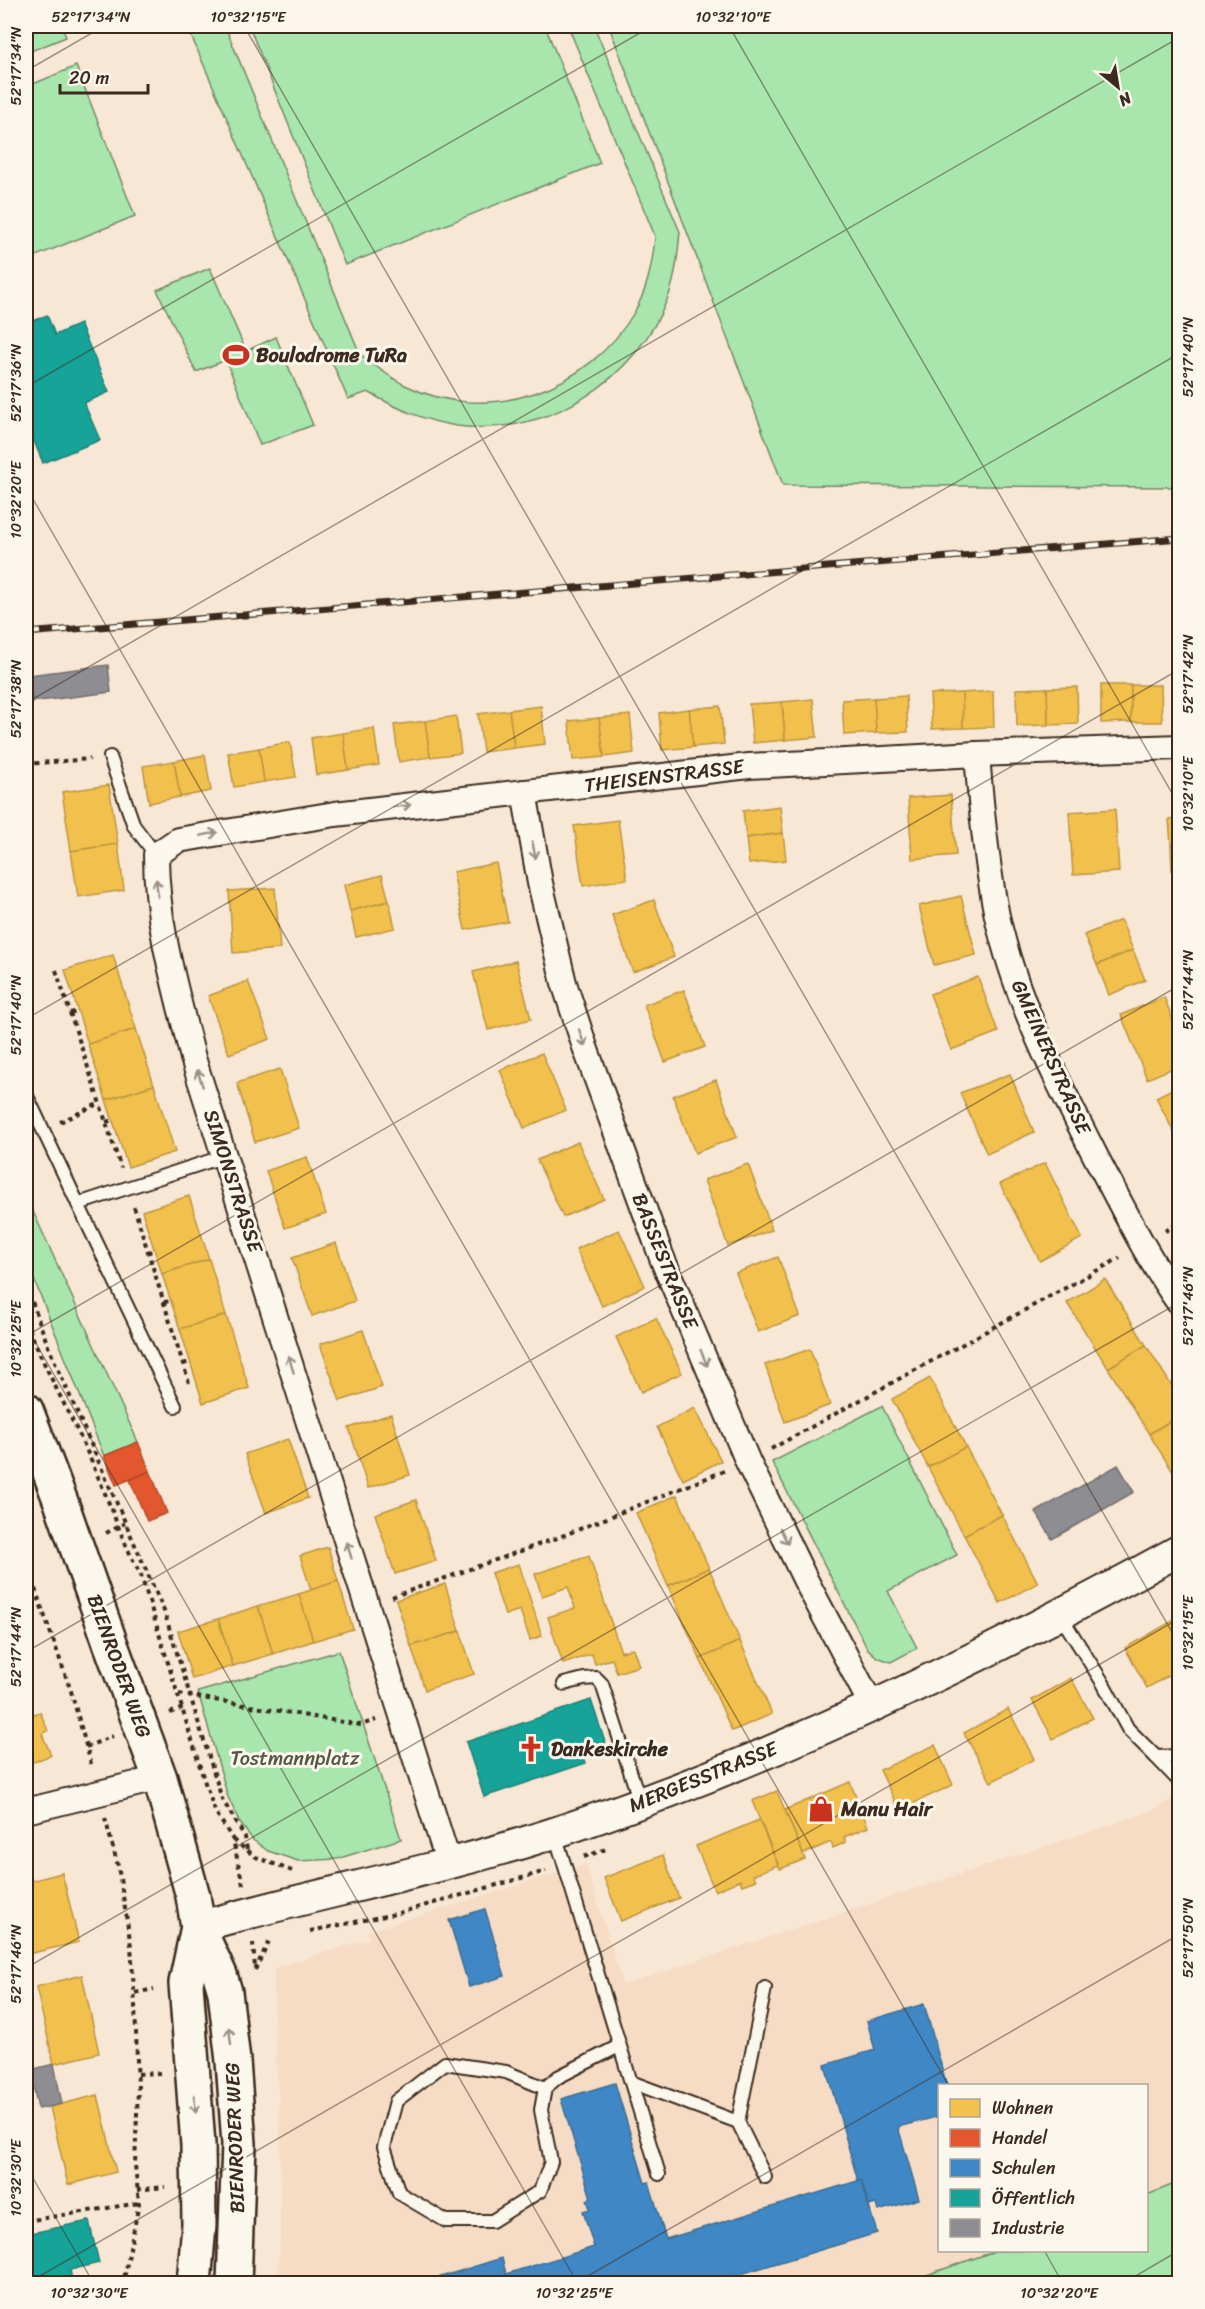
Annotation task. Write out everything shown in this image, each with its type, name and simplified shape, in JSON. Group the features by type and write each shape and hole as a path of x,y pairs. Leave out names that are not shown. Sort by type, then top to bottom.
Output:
{"main road":[{"name":"BIENRODER WEG","path":"26,1410 160,1778 188,1876 198,1927 220,1975 225,1992 239,2145 234,2283"},
{"name":"BIENRODER WEG","path":"194,2283 199,2225 198,2145 186,1983 198,1927"}],"street":[{"name":"THEISENSTRASSE","path":"156,855 178,840 335,814 749,766 977,754 1179,747"},
{"name":"GMEINERSTRASSE","path":"977,754 985,851 998,918 1014,974 1035,1031 1065,1097 1142,1246 1179,1305"},
{"name":"BASSESTRASSE","path":"524,792 529,826 564,983 580,1034 662,1258 747,1462 872,1706"},
{"name":"SIMONSTRASSE","path":"156,855 156,886 163,936 193,1058 366,1606"},
{"name":"MERGESSTRASSE","path":"198,1927 249,1912 449,1864 554,1833 734,1767 872,1706 1059,1614 1179,1550"},
{"path":"366,1606 449,1864"},
{"path":"26,1811 160,1778"}],"lane":[{"path":"110,757 134,826 156,855"},
{"path":"26,1094 175,1406"},
{"path":"78,1204 225,1156"},
{"path":"1059,1614 1103,1683 1128,1729 1179,1782"},
{"path":"564,1684 584,1678 596,1678 602,1684 640,1803"},
{"path":"1156,1757 1179,1756"},
{"path":"554,1833 659,2174"},
{"path":"765,1988 738,2122 765,2177"},
{"path":"545,2088 506,2072 444,2063 396,2101 384,2147 399,2193 446,2221 492,2221 540,2191 551,2162 541,2110 545,2088 558,2077 620,2046"},
{"path":"631,2082 738,2122"}],"path":[{"path":"26,764 110,757"},
{"path":"70,1013 78,1011"},
{"path":"91,1076 98,1074"},
{"path":"43,1131 100,1103"},
{"path":"106,1122 113,1120"},
{"path":"366,1606 556,1538 747,1462 1142,1246"},
{"path":"147,1252 155,1251"},
{"path":"26,1285 48,1346 164,1611 222,1799 245,1837 248,1851"},
{"path":"164,1302 171,1301"},
{"path":"26,1320 37,1351 84,1446 132,1560 141,1575 215,1811 233,1840 249,1912"},
{"path":"183,1364 190,1362"},
{"path":"84,1446 90,1444"},
{"path":"105,1534 124,1523"},
{"path":"26,1563 71,1691 86,1747"},
{"path":"179,1694 361,1725 400,1713"},
{"path":"233,1840 256,1857 295,1872"},
{"path":"110,1841 118,1866 131,1946 138,2074 135,2165 139,2203 123,2283"},
{"path":"255,1970 268,1940"},
{"path":"138,2074 160,2073"},
{"path":"137,2190 165,2187"},
{"path":"26,2221 139,2203"}],"shaded area":[{"path":"1179,1794 1179,2182 1148,2195 1148,2084 938,2084 938,2252 992,2252 904,2283 276,2283 280,2243 280,2128 274,2021 274,1968 369,1939 367,1932 586,1864 623,1985 1152,1811"}],"green space":[{"path":"26,26 62,26 66,37 26,53"},
{"path":"187,26 225,26 360,354 405,385 437,397 470,402 503,401 535,393 565,380 592,361 616,338 635,311 647,284 655,236 568,26 594,26 680,232 669,295 654,326 635,353 612,377 585,397 556,412 524,423 491,427 457,426 411,413 368,392 348,399"},
{"path":"249,26 545,26 600,163 345,265"},
{"path":"609,26 1179,26 1179,487 783,485"},
{"path":"76,66 135,216 26,260 26,87"},
{"name":"Boulodrome TuRa","path":"210,268 246,351 276,337 313,425 260,445 226,360 196,372 157,290"},
{"path":"26,1196 138,1442 104,1456 26,1259"},
{"path":"882,1406 957,1555 888,1591 917,1648 891,1662 877,1657 867,1648 772,1462"},
{"name":"Tostmannplatz","path":"339,1651 401,1839 337,1859 298,1861 268,1851 253,1840 240,1823 228,1797 198,1692"},
{"path":"1179,2182 1179,2283 904,2283 992,2252 1148,2252 1148,2195"}],"building: Wohnen":[{"path":"1101,685 1131,685 1131,722 1101,723"},
{"path":"1131,685 1161,685 1162,722 1131,722"},
{"path":"1077,687 1078,724 1048,725 1047,688"},
{"path":"1047,688 1048,725 1017,726 1016,689"},
{"path":"993,691 994,727 963,728 962,693"},
{"path":"962,693 963,728 932,729 930,694"},
{"path":"906,696 908,732 876,733 874,698"},
{"path":"874,698 876,733 844,735 842,700"},
{"path":"813,699 817,737 785,740 782,702"},
{"path":"782,702 785,740 753,743 749,704"},
{"path":"541,706 545,744 514,748 509,710"},
{"path":"720,706 724,744 693,747 689,709"},
{"path":"689,709 693,747 662,750 659,713"},
{"path":"509,710 514,748 483,752 478,714"},
{"path":"630,715 634,753 604,757 599,718"},
{"path":"456,716 461,753 430,757 425,721"},
{"path":"599,718 604,757 573,760 569,721"},
{"path":"425,721 430,757 399,762 394,725"},
{"path":"374,728 379,765 348,770 343,733"},
{"path":"343,733 348,770 316,775 311,738"},
{"path":"290,742 296,777 264,782 259,748"},
{"path":"259,748 264,782 234,787 228,753"},
{"path":"205,755 211,791 180,797 174,761"},
{"path":"174,761 180,797 149,803 143,766"},
{"path":"109,785 118,844 71,851 62,792"},
{"path":"951,795 956,855 912,859 908,798"},
{"path":"780,806 783,833 746,838 743,811"},
{"path":"1115,809 1119,872 1073,875 1069,812"},
{"path":"1180,818 1180,844 1171,845 1169,819"},
{"path":"618,820 627,879 583,886 574,826"},
{"path":"783,833 786,860 749,864 746,838"},
{"path":"118,844 124,890 78,897 71,851"},
{"path":"1180,844 1180,871 1172,871 1171,845"},
{"path":"496,863 508,922 465,930 453,872"},
{"path":"382,875 389,901 350,911 344,885"},
{"path":"275,888 280,949 233,953 229,891"},
{"path":"961,896 976,955 934,965 919,906"},
{"path":"654,900 674,957 633,972 612,915"},
{"path":"389,901 395,928 356,937 350,911"},
{"path":"1121,920 1133,950 1097,965 1084,935"},
{"path":"1133,950 1145,980 1109,995 1097,965"},
{"path":"113,955 136,1029 88,1044 65,970"},
{"path":"516,961 531,1019 488,1030 473,972"},
{"path":"978,977 998,1032 951,1050 930,994"},
{"path":"248,981 270,1039 229,1054 208,996"},
{"path":"684,990 705,1047 665,1062 644,1005"},
{"path":"1164,997 1180,1038 1180,1065 1147,1079 1121,1015"},
{"path":"136,1029 154,1085 106,1100 88,1044"},
{"path":"542,1053 566,1110 524,1128 500,1070"},
{"path":"280,1069 299,1128 255,1142 237,1083"},
{"path":"1010,1074 1034,1132 987,1154 960,1093"},
{"path":"716,1080 737,1137 695,1153 673,1096"},
{"path":"154,1085 175,1152 128,1167 106,1100"},
{"path":"1180,1085 1180,1144 1156,1097"},
{"path":"578,1142 604,1199 563,1217 537,1160"},
{"path":"307,1157 326,1214 285,1228 266,1171"},
{"path":"1045,1163 1082,1238 1040,1261 1000,1184"},
{"path":"748,1164 772,1230 728,1246 704,1180"},
{"path":"189,1196 209,1259 162,1274 142,1211"},
{"path":"619,1230 645,1286 602,1306 576,1249"},
{"path":"336,1243 355,1301 312,1316 292,1258"},
{"path":"778,1257 800,1316 758,1332 736,1273"},
{"path":"209,1259 226,1315 180,1329 162,1274"},
{"path":"1105,1279 1146,1345 1108,1368 1067,1303"},
{"path":"226,1315 249,1388 203,1403 180,1329"},
{"path":"656,1318 682,1373 641,1392 616,1337"},
{"path":"363,1330 382,1387 340,1401 320,1344"},
{"path":"1146,1345 1180,1399 1180,1415 1149,1434 1108,1368"},
{"path":"810,1349 830,1405 785,1422 765,1365"},
{"path":"930,1378 966,1447 928,1467 892,1399"},
{"path":"695,1408 721,1461 683,1480 657,1427"},
{"path":"391,1414 410,1475 368,1488 349,1428"},
{"path":"1180,1415 1180,1483 1149,1434"},
{"path":"288,1439 308,1498 266,1513 245,1454"},
{"path":"966,1447 1002,1515 964,1535 928,1467"},
{"path":"677,1495 709,1568 668,1586 636,1513"},
{"path":"416,1500 436,1561 395,1574 375,1514"},
{"path":"1002,1515 1038,1583 1000,1603 964,1535"},
{"path":"328,1547 338,1581 311,1590 300,1556"},
{"path":"589,1556 621,1652 633,1648 639,1666 617,1673 612,1659 595,1664 592,1654 563,1664 548,1617 575,1608 568,1587 542,1596 535,1574"},
{"path":"519,1564 542,1636 530,1640 520,1610 505,1615 491,1573"},
{"path":"709,1568 740,1641 700,1659 668,1586"},
{"path":"338,1581 353,1629 313,1641 299,1594"},
{"path":"445,1584 460,1631 411,1646 396,1600"},
{"path":"299,1594 313,1641 273,1654 258,1606"},
{"path":"258,1606 273,1654 233,1666 218,1619"},
{"path":"1178,1618 1180,1621 1180,1669 1147,1688 1125,1648"},
{"path":"218,1619 233,1666 192,1679 178,1631"},
{"path":"460,1631 474,1674 425,1690 411,1646"},
{"path":"740,1641 772,1714 732,1731 700,1659"},
{"path":"1071,1678 1093,1718 1053,1739 1032,1700"},
{"path":"30,1707 34,1714 40,1712 48,1731 42,1734 51,1755 26,1765 26,1709"},
{"path":"1008,1709 1034,1759 991,1782 964,1733"},
{"path":"935,1745 953,1785 899,1810 880,1770"},
{"path":"850,1782 868,1827 844,1837 846,1842 833,1848 831,1842 803,1854 785,1810"},
{"path":"777,1791 805,1859 780,1869 752,1801"},
{"path":"759,1820 778,1865 753,1875 756,1880 742,1885 740,1880 715,1891 696,1846"},
{"path":"663,1855 679,1898 621,1921 604,1878"},
{"path":"62,1873 79,1942 28,1954 26,1882"},
{"path":"82,1975 99,2053 54,2064 36,1987"},
{"path":"98,2095 116,2172 68,2185 50,2107"}],"building: Handel":[{"path":"138,1442 150,1471 116,1485 104,1456"},
{"path":"150,1471 167,1513 147,1521 130,1480"}],"building: Schulen":[{"path":"485,1909 505,1976 469,1987 449,1920"},
{"path":"924,2004 946,2084 938,2084 938,2117 898,2127 919,2199 878,2211 876,2204 869,2206 861,2180 858,2181 825,2065 875,2050 867,2021"},
{"path":"615,2083 645,2183 649,2182 666,2239 861,2180 877,2233 708,2284 418,2284 502,2258 506,2274 594,2247 583,2211 590,2209 587,2200 591,2198 561,2099"}],"building: Öffentlich":[{"path":"47,315 55,335 80,324 109,392 84,403 100,440 43,463 26,422 26,324"},
{"name":"Dankeskirche","path":"591,1700 606,1745 583,1753 586,1763 484,1797 466,1742"},
{"path":"89,2221 99,2263 70,2270 73,2284 26,2284 26,2234"}],"building: Industrie":[{"path":"108,665 111,692 32,702 29,675"},
{"path":"26,672 29,672 32,698 26,699"},
{"path":"1118,1465 1134,1492 1052,1539 1036,1512"},
{"path":"54,2064 62,2104 38,2109 30,2070"}],"railway":[{"path":"26,633 1180,538"}],"place":[{"name":"Boulodrome TuRa","path":"236,355"},
{"name":"Dankeskirche","path":"531,1749"},
{"name":"Manu Hair","path":"821,1809"}]}
